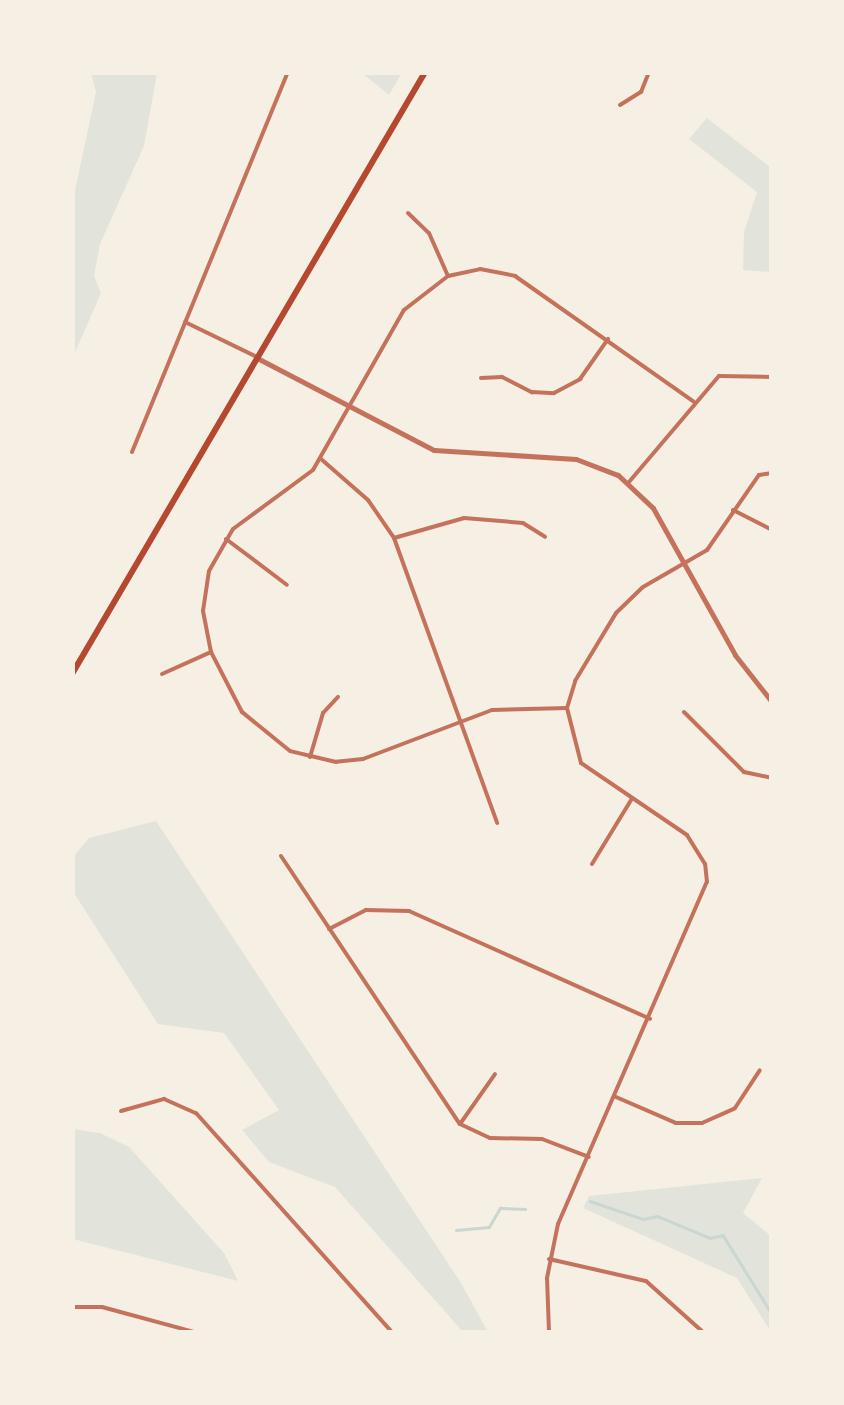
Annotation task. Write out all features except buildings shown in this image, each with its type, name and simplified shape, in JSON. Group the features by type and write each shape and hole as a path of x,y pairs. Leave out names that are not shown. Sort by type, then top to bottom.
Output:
{"main road":[{"path":"72,674 425,72"}],"street":[{"path":"132,452 288,72"},
{"path":"620,106 641,92 650,72"},
{"path":"408,214 429,233 448,276"},
{"path":"567,708 518,704 363,759 310,757 252,724 211,652 203,597 226,539 321,459 404,310 448,276 480,270 515,276 694,401"},
{"path":"186,322 434,450 576,460 629,482 654,508 735,655 772,702"},
{"path":"480,378 502,377 532,392 554,393 580,379 608,339"},
{"path":"629,482 719,376 772,377"},
{"path":"321,459 368,500 394,538 497,823"},
{"path":"549,1332 549,1260 589,1157 703,902 705,864 686,835 581,762 567,708 575,681 616,613 643,587 707,550 759,475 772,473"},
{"path":"733,510 772,530"},
{"path":"394,538 464,518 524,523 545,537"},
{"path":"226,539 287,585"},
{"path":"162,674 211,652"},
{"path":"310,757 324,713 338,697"},
{"path":"684,712 744,772 772,778"},
{"path":"592,864 631,800"},
{"path":"281,856 460,1124 490,1138 554,1142 589,1157"},
{"path":"329,929 366,910 409,911 650,1019"},
{"path":"616,1097 676,1123 702,1123 735,1108 760,1070"},
{"path":"460,1124 495,1074"},
{"path":"122,1111 164,1099 196,1114 392,1332"},
{"path":"549,1260 646,1281 704,1332"},
{"path":"72,1307 102,1308 189,1332"}],"shaded area":[{"path":"91,73 157,73 144,146 100,244 94,276 101,293 73,357 73,200 96,92"},
{"path":"362,73 402,73 389,95"},
{"path":"707,118 771,168 771,272 743,270 744,232 757,192 689,139"},
{"path":"156,821 461,1283 488,1332 463,1332 335,1187 269,1162 242,1130 279,1110 224,1033 158,1024 72,890 73,857 89,838"},
{"path":"73,1129 100,1133 129,1147 224,1253 238,1281 73,1239"},
{"path":"762,1178 743,1213 771,1236 771,1332 737,1278 583,1208 589,1196"}],"waterway":[{"path":"590,1201 643,1219 657,1216 710,1238 723,1235 772,1314"},
{"path":"456,1230 489,1227 500,1208 525,1209"}]}
